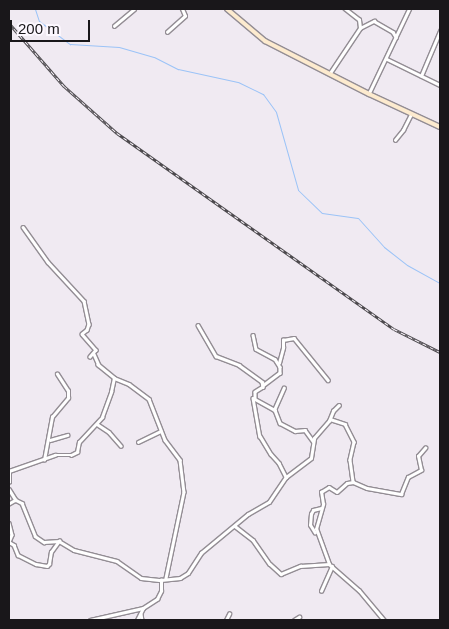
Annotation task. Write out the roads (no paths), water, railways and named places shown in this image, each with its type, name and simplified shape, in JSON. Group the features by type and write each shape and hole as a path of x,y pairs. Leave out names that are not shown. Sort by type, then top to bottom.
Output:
{"street":[{"path":"114,26 134,9"},
{"path":"168,32 185,16 182,9"},
{"path":"227,9 265,41 369,94 440,127"},
{"path":"345,9 360,20 360,28"},
{"path":"369,94 409,9"},
{"path":"330,73 360,28 374,21 393,32 396,37"},
{"path":"422,76 440,31"},
{"path":"386,59 440,85"},
{"path":"395,140 403,130 411,114"},
{"path":"23,227 48,262 82,298 89,324 87,330 82,334 95,347 96,351 94,354 98,365 114,378 130,385 149,398 161,431 170,449 180,460 184,487 166,578"},
{"path":"198,325 216,356 240,365 258,378 263,386"},
{"path":"253,335 256,349 268,354 279,363"},
{"path":"286,476 280,463 271,454 260,436 252,402 255,392 280,373 279,363 283,340 292,338 301,346 328,380"},
{"path":"90,356 94,354"},
{"path":"44,460 52,417 68,398 68,391 57,374"},
{"path":"9,482 9,471 56,455 68,455 77,452 79,442 97,424 105,410 114,378"},
{"path":"274,410 284,388"},
{"path":"253,397 274,410 280,423 294,431 306,430 313,441"},
{"path":"44,542 59,541 74,550 117,561 142,578 161,580 184,576 194,566 201,553 269,502 286,476 311,458 313,441 339,405"},
{"path":"330,419 345,424 354,442 350,460 353,482"},
{"path":"97,424 109,432 121,446"},
{"path":"138,442 161,431"},
{"path":"48,441 67,435"},
{"path":"318,536 316,529 323,504 321,495 324,490 329,487 337,492 347,483 353,482 367,488 401,494 408,477 421,470 418,456 425,448"},
{"path":"9,488 16,500 22,503 35,536 44,542 51,552"},
{"path":"9,504 16,500"},
{"path":"321,508 314,510 310,521 331,565 359,590 384,620"},
{"path":"9,524 12,535 9,542 14,546 18,555 36,564 46,566 49,564 51,552 59,541"},
{"path":"235,526 253,540 270,564 281,574 300,566 331,565"},
{"path":"322,591 331,565"},
{"path":"90,620 143,608 157,599 161,580"},
{"path":"137,620 143,608"},
{"path":"140,612 142,620"},
{"path":"226,620 229,614"},
{"path":"294,620 298,616"}],"waterway":[{"path":"35,9 39,21 70,44 119,47 154,57 178,69 238,82 263,94 276,112 298,190 322,213 358,218 384,247 407,265 440,283"}],"railway":[{"path":"9,23 64,86 117,133 394,329 440,352"}]}
